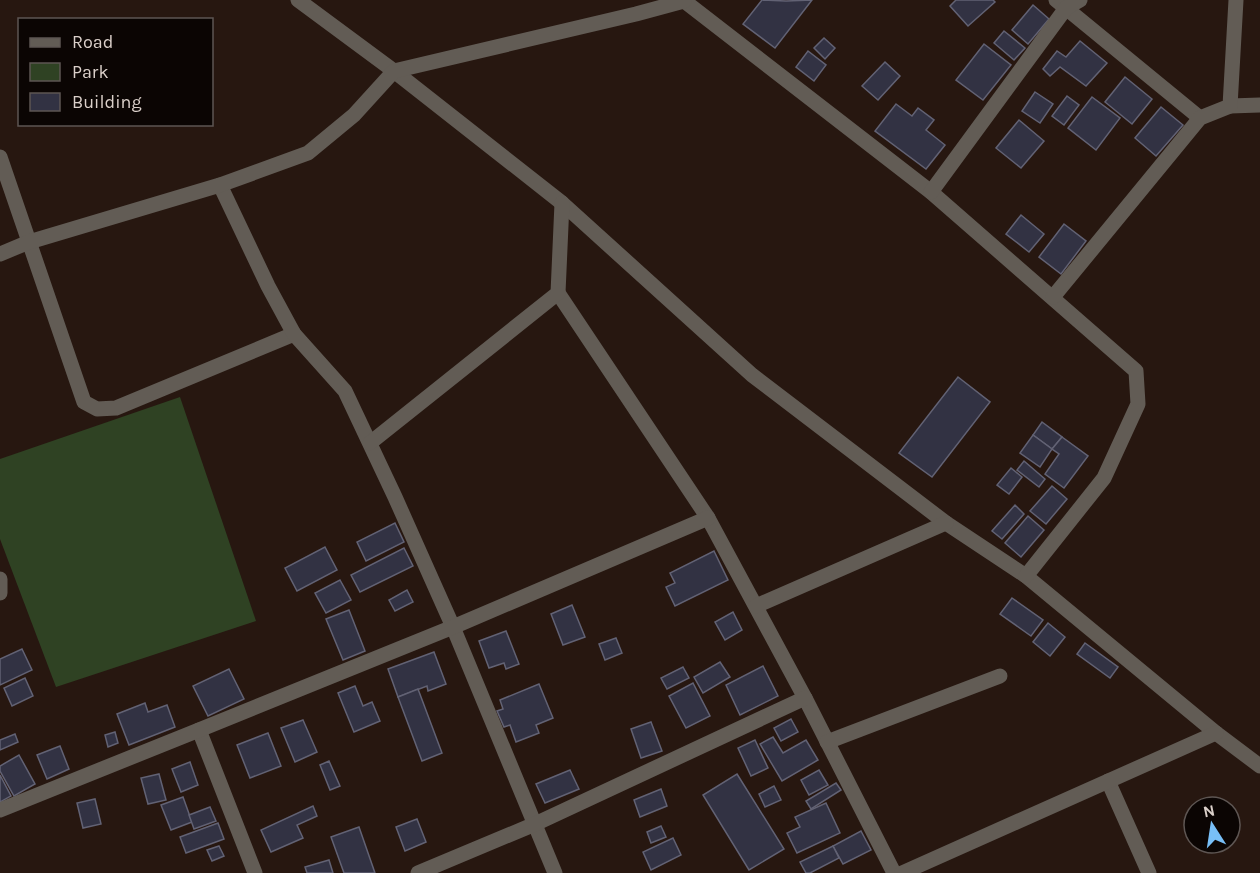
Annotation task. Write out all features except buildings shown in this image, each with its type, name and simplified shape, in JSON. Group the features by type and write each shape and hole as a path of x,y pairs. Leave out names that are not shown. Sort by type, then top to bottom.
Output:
{"street":[{"path":"298,0 394,71 562,203 752,375 946,523 1026,576 1216,733 1260,766"},
{"path":"931,192 1061,4 1080,0"},
{"path":"1230,106 1236,0"},
{"path":"0,254 29,242 220,185 308,153 354,115 394,71 683,1 931,192 1136,371 1138,404 1104,478 1026,576"},
{"path":"1061,4 1200,118"},
{"path":"1053,297 1200,118 1230,106 1260,105"},
{"path":"0,157 84,402 98,409 116,408 294,334"},
{"path":"220,185 268,286 294,334 345,391 453,627 555,873"},
{"path":"562,203 558,293 708,518 805,698 894,873"},
{"path":"370,443 558,293"},
{"path":"0,810 453,627 708,518"},
{"path":"756,606 946,523"},
{"path":"0,579 0,593"},
{"path":"827,742 1000,676"},
{"path":"418,873 535,824 805,698"},
{"path":"199,730 255,873"},
{"path":"902,873 1216,733"},
{"path":"1108,781 1149,873"}],"green space":[{"path":"180,397 256,621 56,687 0,539 0,459"}]}
